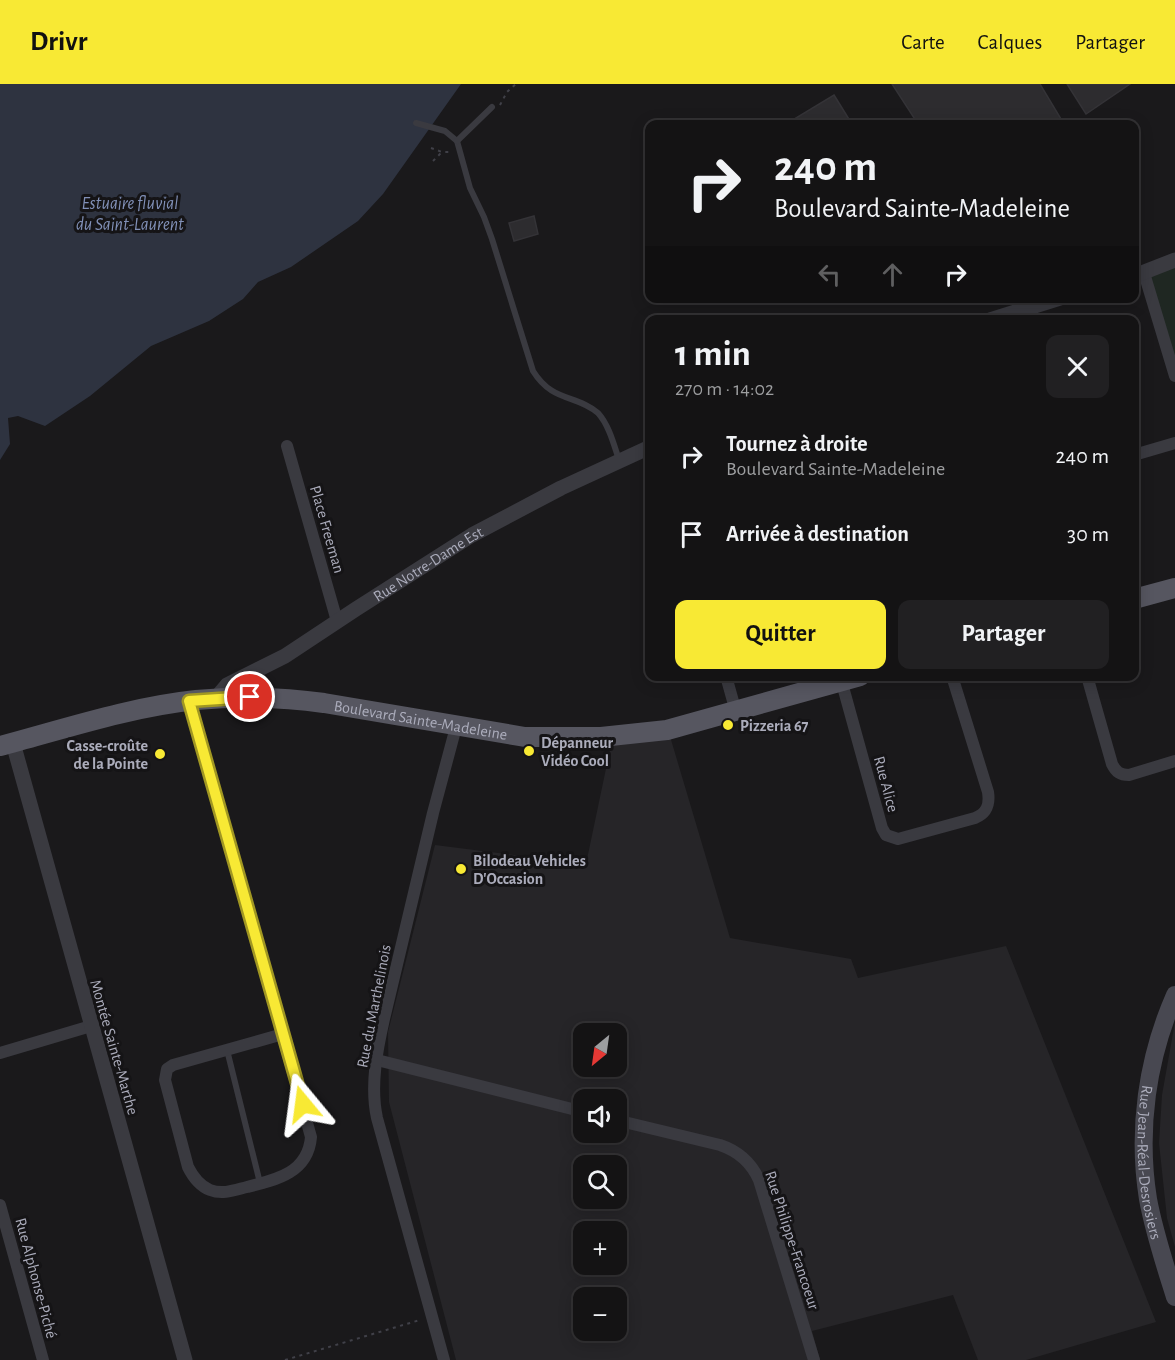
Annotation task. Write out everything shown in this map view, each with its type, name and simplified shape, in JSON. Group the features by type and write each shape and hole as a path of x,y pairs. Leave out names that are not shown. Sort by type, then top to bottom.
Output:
{"main road":[{"path":"1139,598 1175,588"},
{"name":"Boulevard Sainte-Madeleine","path":"189,701 257,697 299,700 525,737 601,737 667,730 837,681"},
{"path":"6,745 102,720 189,701"},
{"name":"Rue Jean-Réal-Desrosiers","path":"1175,995 1159,1038 1150,1072 1144,1145 1150,1208 1175,1297"}],"street":[{"path":"1175,260 1139,274 1175,376"},
{"path":"1006,315 1044,303"},
{"path":"1139,454 1175,443"},
{"name":"Place Freeman","path":"287,446 337,621"},
{"name":"Rue Notre-Dame Est","path":"216,698 227,685 270,666 472,535 645,449"},
{"path":"727,681 736,712"},
{"name":"Rue Alice","path":"848,681 882,828 886,835 894,839 971,820 985,813 988,807 988,792 954,681"},
{"path":"1088,681 1112,764 1119,773 1129,775 1175,761"},
{"path":"189,701 309,1125 310,1145 304,1159 289,1174 260,1184 223,1192 204,1187 188,1167 164,1076 167,1069 173,1065 283,1034"},
{"name":"Rue du Marthelinois","path":"444,1360 377,1118 375,1092 377,1060 389,997 456,727"},
{"name":"Montée Sainte-Marthe","path":"6,745 91,1026 185,1360"},
{"path":"0,1053 91,1026"},
{"path":"377,1060 573,1109"},
{"name":"Rue Philippe-Francoeur","path":"627,1123 720,1145 736,1152 746,1160 761,1185 814,1360"},
{"name":"Rue Alphonse-Piché","path":"0,1205 43,1360"}],"lane":[{"path":"457,141 490,108"},
{"path":"416,123 445,130 457,141 470,188 492,239 530,366 538,379 550,390 597,413 607,427 620,460"},
{"path":"227,1050 260,1184"}],"path":[{"path":"490,108 492,113 496,110 505,95 516,84"},
{"path":"431,148 442,152 433,161"},
{"path":"285,1360 433,1317"}],"shaded area":[{"path":"1175,258 1175,363 1146,268"},
{"path":"669,733 730,938 851,959 858,978 1006,946 1156,1322 1026,1360 978,1360 953,1295 812,1331 820,1360 456,1360 389,1102 388,1032 435,845 586,864 612,740"},
{"path":"1175,1022 1175,1247 1167,1218 1159,1143 1162,1095"}],"water":[{"name":"Estuaire fluvial du Saint-Laurent","path":"0,84 461,84 383,194 358,221 291,267 258,282 243,299 209,321 151,346 90,396 45,426 18,416 8,418 10,444 0,460"}],"building":[{"path":"892,84 1040,84 1062,120 915,120"},
{"path":"1067,84 1130,84 1086,114"},
{"path":"834,95 850,120 793,120"},
{"path":"534,216 538,234 514,241 509,223"}],"place":[{"name":"Pizzeria 67","path":"728,725"},
{"name":"Dépanneur Vidéo Cool","path":"529,751"},
{"name":"Casse-croûte de la Pointe","path":"160,754"},
{"name":"Bilodeau Vehicles D'Occasion","path":"461,869"}],"route":[{"path":"250,697 189,701 303,1104"}]}
